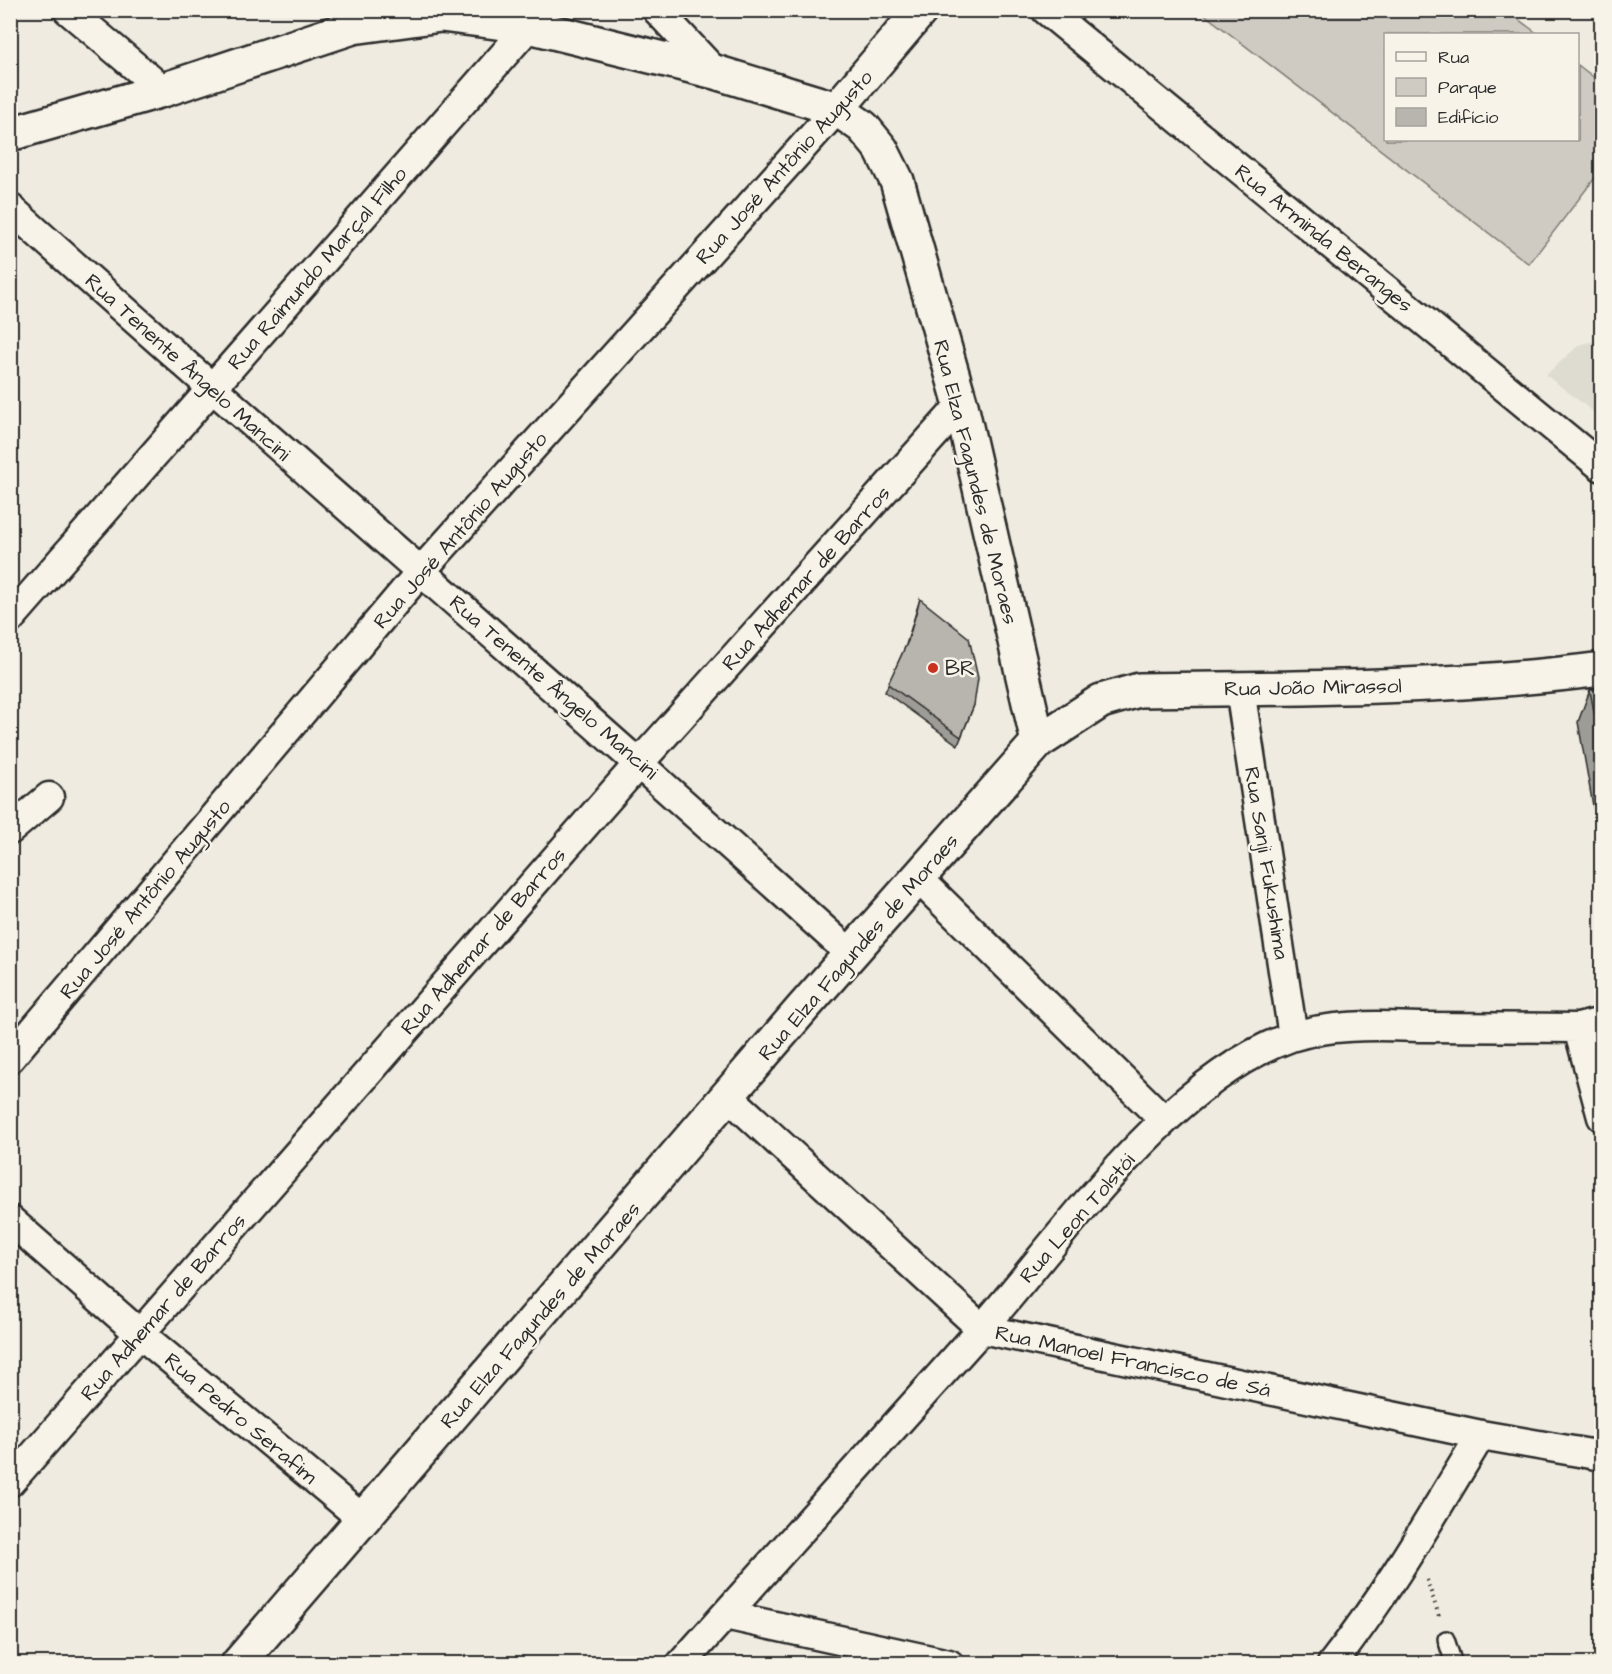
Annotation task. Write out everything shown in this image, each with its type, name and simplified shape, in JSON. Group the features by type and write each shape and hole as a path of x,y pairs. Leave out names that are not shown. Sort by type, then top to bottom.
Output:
{"street":[{"path":"68,10 163,90"},
{"path":"657,10 715,72"},
{"name":"Rua José Antônio Augusto","path":"10,1058 422,570 837,110 921,10"},
{"name":"Rua Arminda Beranges","path":"1046,10 1602,467"},
{"name":"Rua Elza Fagundes de Moraes","path":"10,134 163,90 353,27 441,15 529,26 715,72 837,110 863,127 881,149 897,181 961,405 1038,742 728,1096 238,1664"},
{"name":"Rua Raimundo Marçal Filho","path":"10,619 529,26"},
{"name":"Rua Tenente Ângelo Mancini","path":"10,208 211,389 422,570 640,762 852,955"},
{"name":"Rua Adhemar de Barros","path":"10,1482 640,762 961,405"},
{"name":"Rua João Mirassol","path":"1038,742 1101,701 1139,690 1435,685 1502,681 1602,669"},
{"name":"Rua Sanji Fukushima","path":"1240,689 1293,1036"},
{"path":"10,830 49,797"},
{"path":"918,879 1164,1120"},
{"path":"1590,1025 1602,1117"},
{"name":"Rua Leon Tolstói","path":"681,1664 982,1329 1097,1193 1164,1120 1207,1084 1254,1053 1293,1036 1351,1026 1590,1025"},
{"name":"Rua Manoel Francisco de Sá","path":"728,1096 982,1329 1481,1435 1602,1456"},
{"name":"Rua Pedro Serafim","path":"10,1220 139,1333 364,1520"},
{"path":"1332,1664 1351,1640 1415,1543 1481,1435"},
{"path":"725,1615 949,1664"}],"lane":[{"path":"1446,1639 1454,1664"}],"path":[{"path":"1415,1543 1446,1639"}],"shaded area":[{"path":"1602,339 1601,418 1546,375 1579,345"}],"green space":[{"path":"1200,11 1507,11 1537,33 1384,33 1384,141 1579,141 1579,66 1601,83 1601,170 1529,264"}],"building":[{"name":"BR","path":"920,599 969,638 978,678 974,705 961,737 888,684 908,641"},
{"path":"1602,687 1602,754 1590,690"}],"place":[{"name":"BR","path":"933,668"}]}
